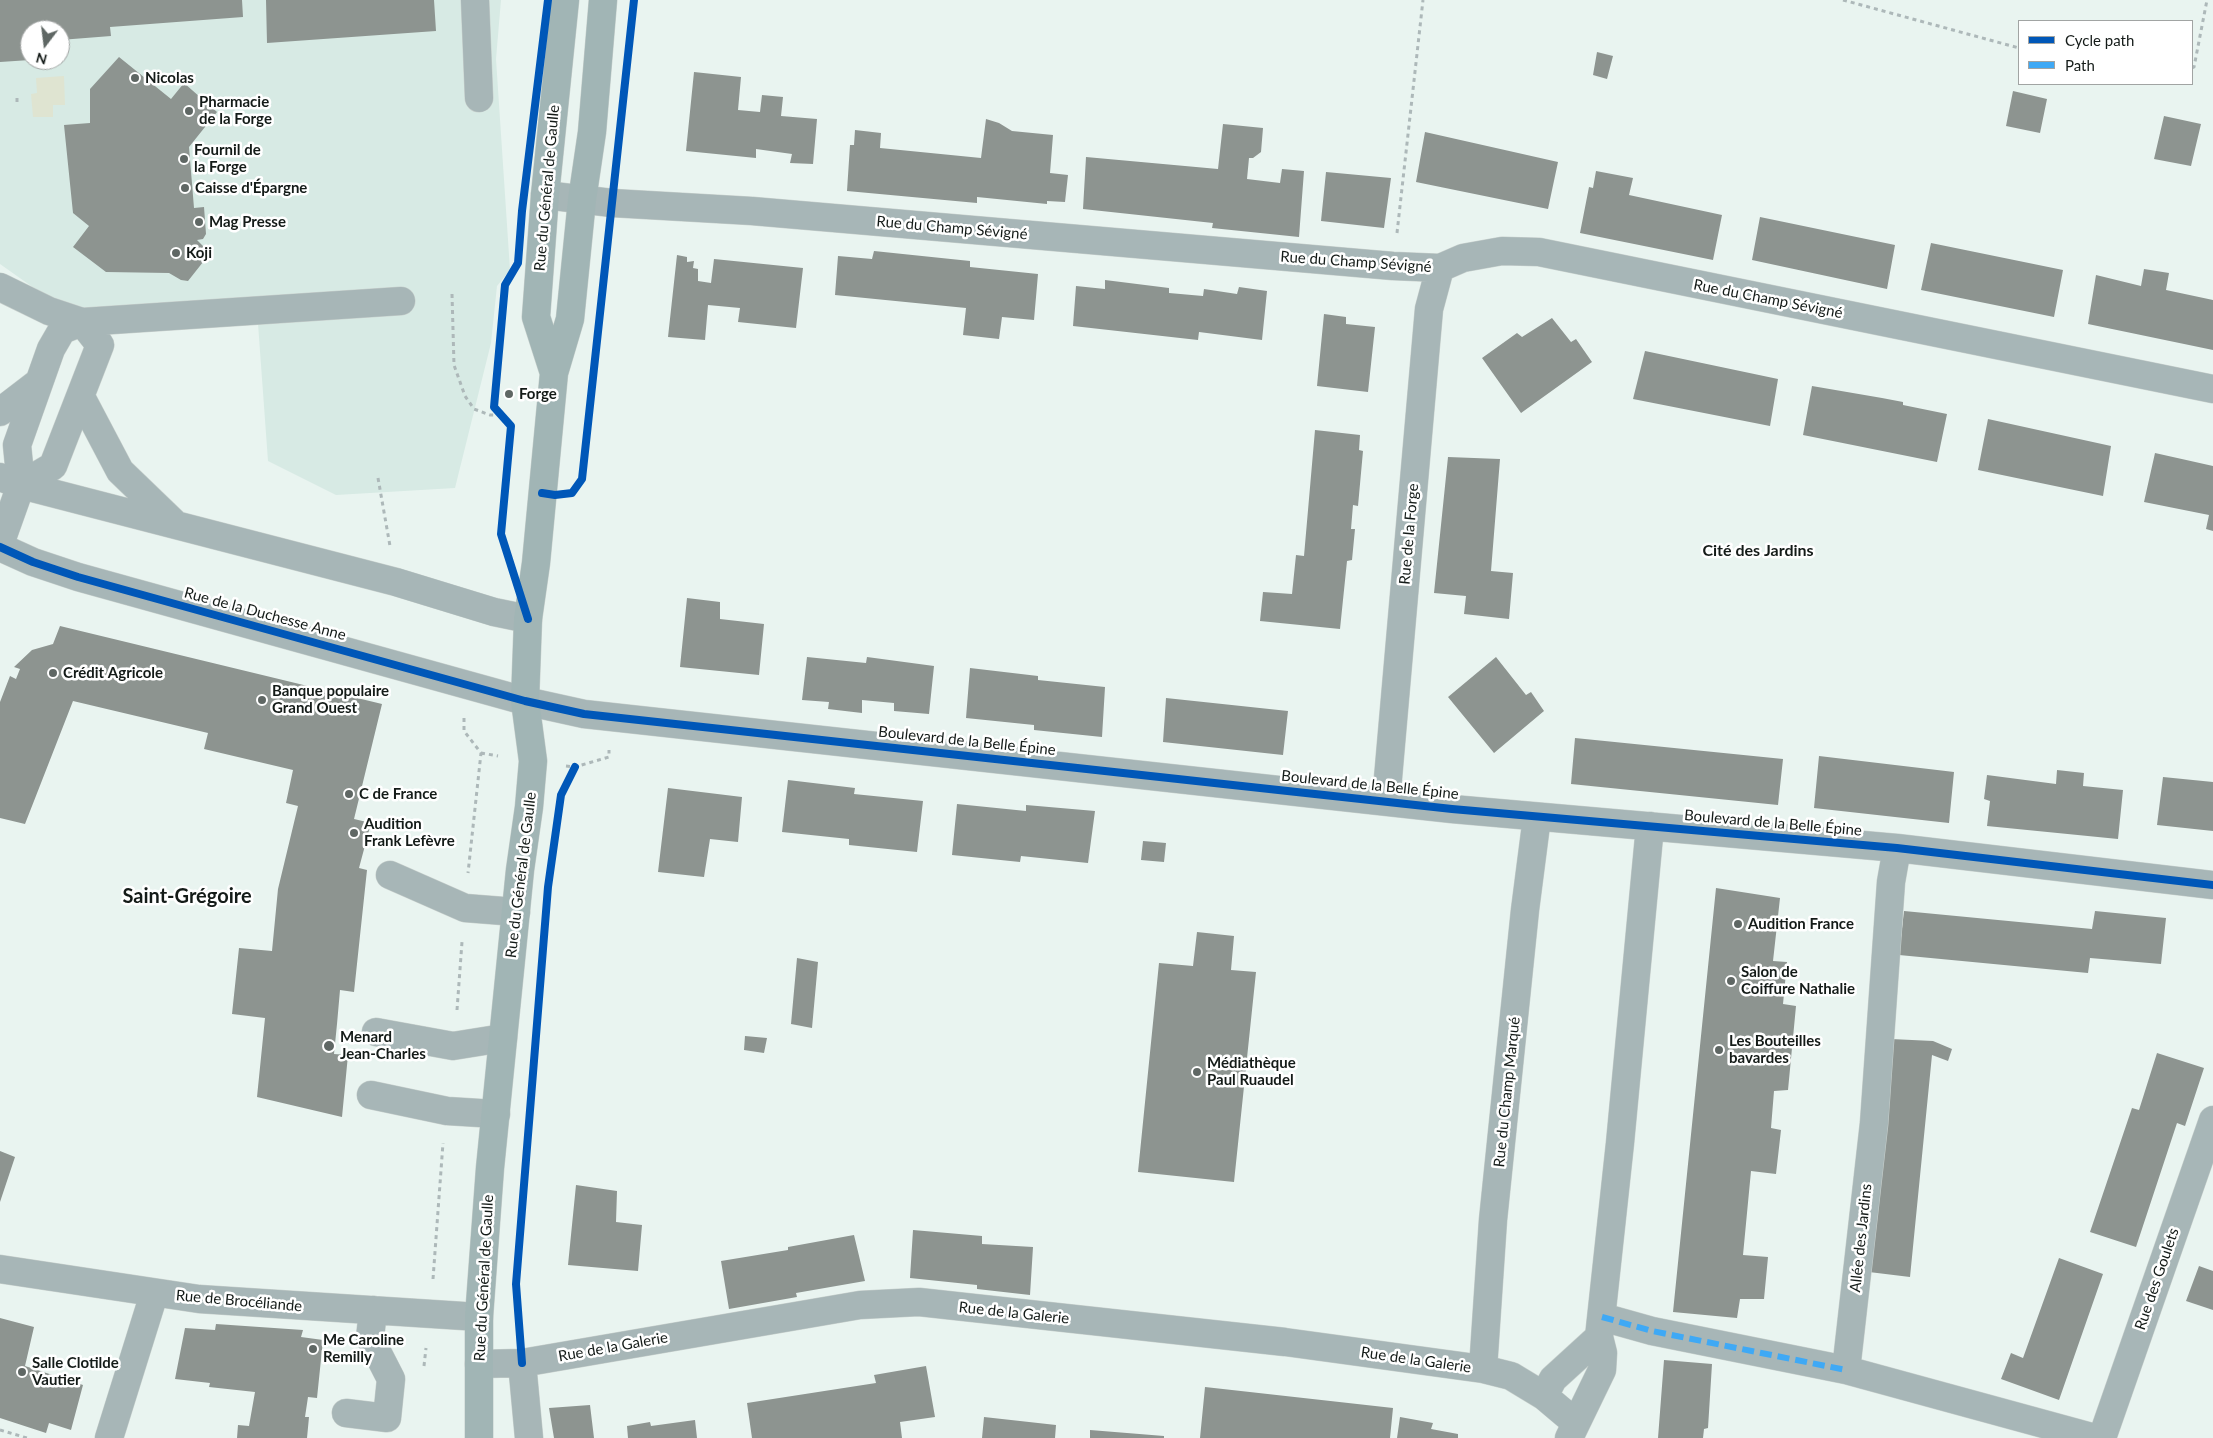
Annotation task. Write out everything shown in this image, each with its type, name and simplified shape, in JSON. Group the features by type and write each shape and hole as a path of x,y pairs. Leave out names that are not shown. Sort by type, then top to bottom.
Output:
{"main road":[{"name":"Rue du Général de Gaulle","path":"554,373 536,318 544,195 565,0"},
{"name":"Rue du Général de Gaulle","path":"479,1438 479,1318 503,1038 533,762 525,701 528,619 554,373 570,319 582,200 592,132 602,0"},
{"name":"Rue du Général de Gaulle","path":"466,1438 479,1371"}],"street":[{"path":"475,0 479,98"},
{"name":"Rue du Champ Sévigné","path":"544,195 582,200 752,211 1393,266 1440,268 1463,258 1502,251 1539,252 2213,389"},
{"name":"Rue de la Forge","path":"1386,801 1429,308 1440,268"},
{"path":"0,287 49,311 82,322 100,346 54,466 11,481"},
{"path":"0,545 18,445 51,349 62,330 82,322 401,301"},
{"path":"0,412 39,382"},
{"path":"81,398 120,471 175,524"},
{"path":"11,481 396,582 494,612 528,619"},
{"name":"Rue de la Duchesse Anne","path":"0,545 33,562 78,577 525,701"},
{"name":"Boulevard de la Belle Épine","path":"525,701 584,714 1537,817 1897,848 2213,885"},
{"name":"Rue du Champ Marqué","path":"1482,1369 1493,1220 1525,910 1537,817"},
{"path":"1600,1327 1553,1379 1544,1396 1572,1430 1602,1370 1603,1353 1600,1327 1650,826"},
{"name":"Allée des Jardins","path":"1846,1370 1874,1123 1891,882 1897,848"},
{"path":"390,875 465,908 516,912"},
{"path":"376,1032 454,1046 503,1038"},
{"path":"371,1095 447,1111 496,1114"},
{"name":"Rue des Goulets","path":"2102,1438 2213,1120"},
{"name":"Rue de Brocéliande","path":"0,1270 154,1294 289,1306 479,1318"},
{"path":"109,1438 154,1294"},
{"name":"Rue de la Galerie","path":"479,1371 860,1305 919,1302 1285,1342 1482,1369 1511,1376 1544,1396"},
{"path":"346,1413 388,1418 391,1379 370,1338 372,1310"},
{"path":"1600,1327 1652,1330 1846,1370 2095,1438"},
{"path":"522,1363 530,1438"}],"path":[{"path":"1393,266 1423,0"},
{"path":"1843,0 2018,48"},
{"path":"2193,68 2207,0"},
{"path":"452,294 454,365 465,396 474,409 490,415 503,417"},
{"path":"494,408 503,417"},
{"path":"378,478 396,582"},
{"path":"0,1430 27,1438"}],"shaded area":[{"path":"0,0 501,0 496,59 510,270 497,286 491,343 455,488 336,495 268,461 257,310 82,322 0,264"}],"green space":[{"path":"64,76 65,105 53,105 53,117 33,117 31,94 37,93 36,78"}],"building":[{"path":"0,0 242,0 243,17 110,27 111,36 70,39 70,20 20,20 20,61 0,62"},
{"path":"266,0 434,0 436,31 267,43"},
{"path":"1597,52 1613,56 1607,79 1593,75"},
{"path":"119,57 171,99 184,83 217,112 189,147 194,208 204,207 206,234 203,239 197,240 208,251 207,257 188,281 181,280 169,273 106,272 73,247 89,226 73,213 64,125 90,123 90,89"},
{"path":"694,72 741,77 738,110 760,112 762,95 783,97 781,116 817,119 813,164 790,163 792,154 756,149 756,158 686,151"},
{"path":"2013,91 2047,99 2040,133 2006,126"},
{"path":"2164,116 2201,124 2191,166 2154,159"},
{"path":"986,119 999,123 1012,131 1053,135 1050,173 1068,175 1065,202 1047,201 1047,204 977,197 977,203 847,191 850,145 854,145 855,130 881,133 880,148 981,158"},
{"path":"1223,124 1263,128 1261,152 1253,158 1249,158 1247,179 1280,183 1282,169 1304,171 1299,237 1212,228 1213,223 1083,209 1086,157 1218,169"},
{"path":"1425,132 1558,162 1548,209 1416,182"},
{"path":"1596,171 1633,178 1629,195 1722,215 1713,260 1580,233 1589,187 1593,188"},
{"path":"1326,172 1391,178 1384,228 1321,221"},
{"path":"1760,217 1895,245 1887,289 1752,260"},
{"path":"1931,243 2063,270 2054,317 1921,290"},
{"path":"874,251 970,261 970,267 1038,274 1034,320 1002,317 999,339 963,335 966,308 835,295 838,256 872,259"},
{"path":"677,255 687,257 687,262 694,261 693,268 698,269 698,281 711,283 714,259 803,268 796,328 738,322 740,308 708,305 705,340 668,337"},
{"path":"2144,269 2169,273 2166,290 2213,300 2213,350 2088,324 2096,275 2141,286"},
{"path":"1105,280 1169,288 1169,293 1203,296 1204,289 1237,294 1239,287 1267,291 1262,340 1199,332 1198,340 1073,326 1076,286 1105,289"},
{"path":"1324,314 1346,317 1346,324 1375,327 1368,392 1317,386"},
{"path":"1552,318 1571,342 1576,339 1592,362 1521,413 1482,358 1517,333 1522,337"},
{"path":"1645,351 1778,379 1770,426 1633,399"},
{"path":"1812,386 1903,402 1903,405 1947,414 1937,462 1803,435"},
{"path":"1988,419 2111,446 2103,496 1978,470"},
{"path":"1315,430 1360,435 1359,450 1363,451 1358,506 1353,505 1351,529 1355,529 1352,560 1347,561 1340,629 1260,621 1263,592 1292,594 1296,555 1304,556"},
{"path":"2155,453 2213,466 2213,531 2206,529 2209,515 2144,502"},
{"path":"1448,457 1500,459 1491,571 1513,573 1509,619 1464,614 1466,596 1434,593"},
{"path":"687,598 720,602 720,619 764,624 759,675 680,667"},
{"path":"60,626 382,704 354,819 371,823 359,868 367,870 354,992 340,990 334,1054 348,1055 342,1117 257,1097 265,1018 232,1014 239,948 272,951 278,889 298,806 286,803 293,770 204,749 208,733 73,701 25,824 0,818 0,702 10,676 16,679 20,669 14,667 32,650 53,644"},
{"path":"807,657 866,663 867,657 934,666 929,714 894,711 894,703 862,700 862,713 828,709 829,702 802,700"},
{"path":"1496,657 1526,695 1531,692 1544,711 1494,753 1448,697"},
{"path":"970,668 1038,676 1038,680 1105,687 1102,737 1034,730 1034,725 966,718"},
{"path":"1166,698 1288,711 1283,755 1163,742"},
{"path":"1575,738 1783,759 1778,805 1571,784"},
{"path":"1819,756 1954,772 1949,823 1814,808"},
{"path":"2057,770 2084,773 2083,786 2123,790 2118,839 1987,826 1990,801 1984,799 1987,775 2056,784"},
{"path":"2163,777 2213,782 2213,831 2157,825"},
{"path":"788,780 855,788 854,794 923,801 917,852 849,845 849,839 782,832"},
{"path":"668,788 742,797 738,842 710,839 704,877 658,872"},
{"path":"957,804 1026,811 1026,805 1095,811 1088,863 1021,856 1020,862 952,855"},
{"path":"1143,841 1166,843 1164,862 1141,860"},
{"path":"1716,888 1780,898 1773,961 1787,962 1783,1004 1796,1006 1788,1090 1774,1091 1771,1128 1781,1130 1776,1174 1751,1171 1743,1255 1768,1257 1764,1299 1740,1299 1737,1318 1673,1312"},
{"path":"1904,911 2092,929 2095,911 2166,918 2161,964 2090,958 2088,973 1899,955"},
{"name":"Médiathèque Paul Ruaudel","path":"1197,932 1234,936 1231,970 1256,972 1234,1182 1138,1172 1159,963 1193,966"},
{"path":"797,958 818,962 812,1028 791,1024"},
{"path":"745,1036 767,1038 764,1053 744,1050"},
{"path":"1891,1039 1933,1041 1952,1049 1948,1061 1932,1055 1910,1277 1869,1272"},
{"path":"2157,1053 2204,1068 2185,1126 2177,1123 2136,1247 2090,1232 2132,1108 2139,1110"},
{"path":"0,1151 15,1157 0,1202"},
{"path":"576,1185 617,1191 616,1222 642,1225 638,1271 568,1265"},
{"path":"913,1230 982,1236 982,1244 1033,1247 1030,1295 977,1289 977,1285 910,1278"},
{"path":"854,1235 865,1281 796,1293 797,1297 729,1309 721,1261 788,1250 788,1247"},
{"path":"2059,1258 2103,1274 2059,1400 2001,1379 2011,1353 2023,1358"},
{"path":"2199,1266 2213,1271 2213,1310 2186,1301"},
{"name":"Salle Clotilde Vautier","path":"0,1318 34,1327 25,1366 83,1385 71,1430 49,1423 46,1433 0,1418"},
{"path":"216,1324 303,1330 301,1337 323,1340 317,1398 308,1397 305,1417 309,1417 307,1438 237,1438 238,1425 249,1426 255,1392 209,1387 210,1383 175,1379 185,1328 215,1330"},
{"path":"1664,1360 1712,1364 1708,1428 1704,1429 1703,1438 1658,1438"},
{"path":"926,1366 935,1417 900,1422 902,1438 752,1438 747,1403 876,1383 874,1375"},
{"path":"1205,1387 1393,1408 1390,1438 1200,1438"},
{"path":"590,1405 594,1438 554,1438 549,1408"},
{"path":"984,1417 1056,1425 1055,1438 982,1438"},
{"path":"1400,1417 1433,1423 1431,1429 1458,1434 1458,1438 1397,1438"},
{"path":"695,1420 697,1438 628,1438 627,1426 650,1422 651,1426"},
{"path":"1090,1430 1164,1436 1164,1438 1090,1438"}],"marked path":[{"path":"1602,1317 1652,1331 1846,1370"}],"cycle path":[{"path":"528,619 501,534 511,426 494,407 505,285 518,263 522,211 548,0"},
{"path":"542,493 555,495 572,493 582,479 634,0"},
{"path":"0,547 33,562 78,577 525,701 584,714 1452,809 1897,848 2213,885"},
{"path":"522,1363 516,1284 548,887 561,795 575,767"}],"place":[{"name":"Nicolas","path":"135,78"},
{"name":"Pharmacie de la Forge","path":"189,111"},
{"name":"Fournil de la Forge","path":"184,159"},
{"name":"Caisse d'Épargne","path":"185,188"},
{"name":"Mag Presse","path":"199,222"},
{"name":"Koji","path":"176,253"},
{"name":"Forge","path":"509,394"},
{"name":"Crédit Agricole","path":"53,673"},
{"name":"Banque populaire Grand Ouest","path":"262,700"},
{"name":"C de France","path":"349,794"},
{"name":"Audition Frank Lefèvre","path":"354,833"},
{"name":"Audition France","path":"1738,924"},
{"name":"Salon de Coiffure Nathalie","path":"1731,981"},
{"name":"Menard Jean-Charles","path":"329,1046"},
{"name":"Les Bouteilles bavardes","path":"1719,1050"},
{"name":"Médiathèque Paul Ruaudel","path":"1197,1072"},
{"name":"Me Caroline Remilly","path":"313,1349"},
{"name":"Salle Clotilde Vautier","path":"22,1372"}],"district":[{"name":"Cité des Jardins","path":"1758,551"},
{"name":"Saint-Grégoire","path":"187,897"}]}
